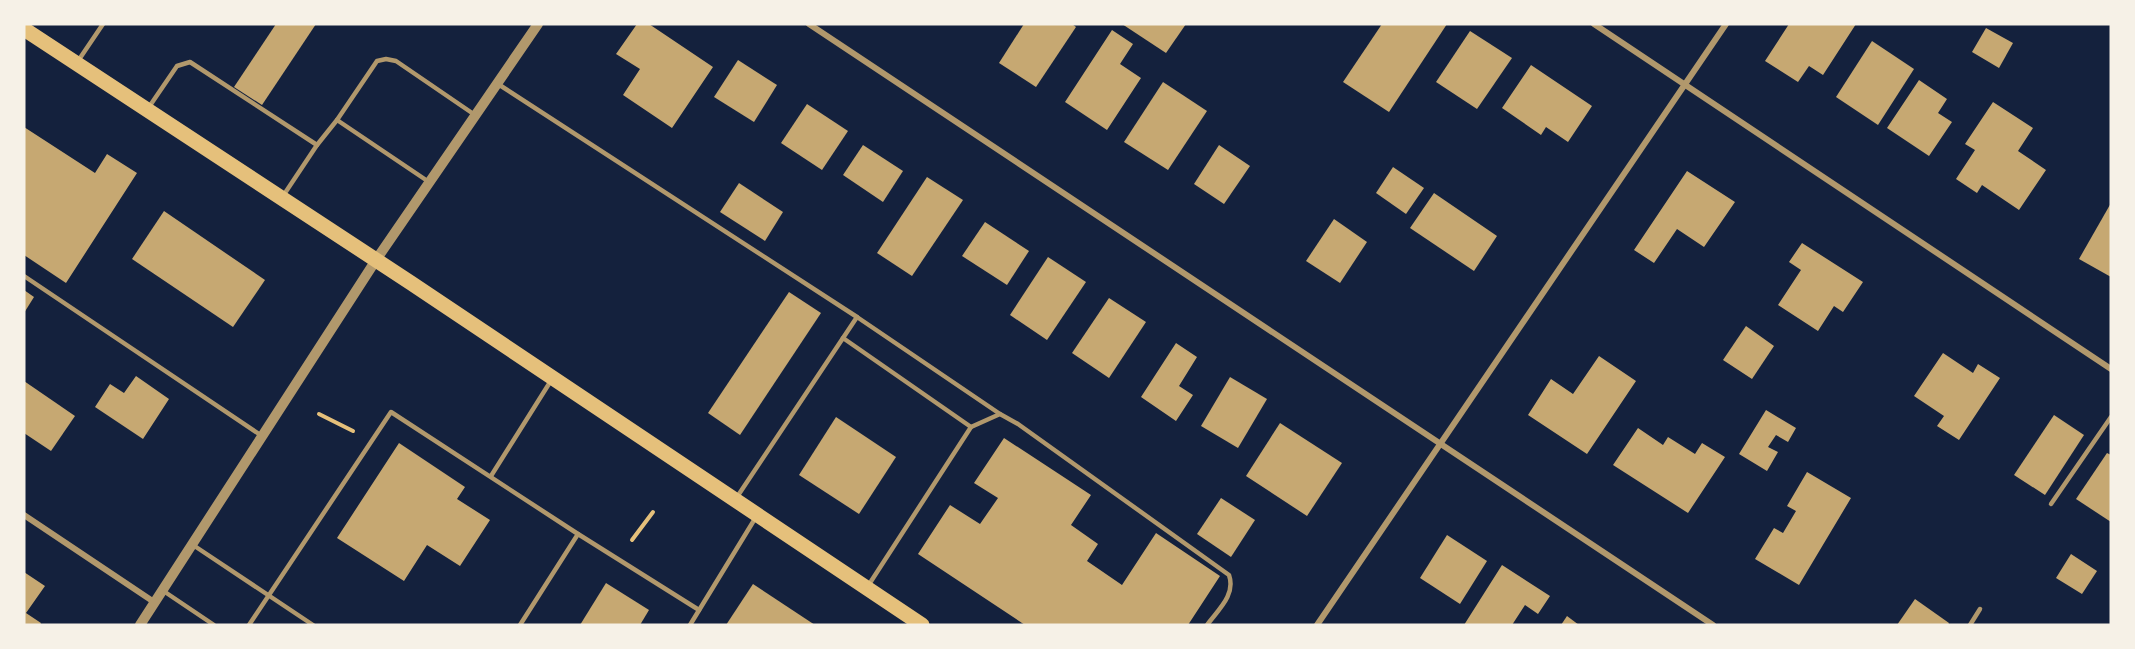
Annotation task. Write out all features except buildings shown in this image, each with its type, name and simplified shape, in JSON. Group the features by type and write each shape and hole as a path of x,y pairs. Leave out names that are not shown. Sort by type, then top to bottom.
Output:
{"main road":[{"path":"24,29 376,260 922,625"}],"street":[{"path":"140,625 376,260 538,24"},
{"path":"809,24 1713,625"},
{"path":"1594,24 2111,369"},
{"path":"1317,625 1726,24"},
{"path":"24,516 154,602"}],"lane":[{"path":"77,63 103,24"},
{"path":"282,198 377,61 386,59 396,61 476,115"},
{"path":"147,110 177,66 190,62 317,145"},
{"path":"497,83 1018,424 1229,575 1232,584 1230,593 1207,625"},
{"path":"337,120 429,182"},
{"path":"24,276 262,436"},
{"path":"735,500 857,317"},
{"path":"843,338 970,426"},
{"path":"491,476 552,378"},
{"path":"249,625 391,412 699,610"},
{"path":"867,588 970,426 1000,414"},
{"path":"2051,504 2111,417"},
{"path":"690,625 757,515"},
{"path":"520,625 578,534"},
{"path":"192,545 313,625"},
{"path":"162,590 214,625"},
{"path":"1970,625 1980,609"}],"path":[{"path":"319,414 353,431"},
{"path":"632,540 652,512"}]}
